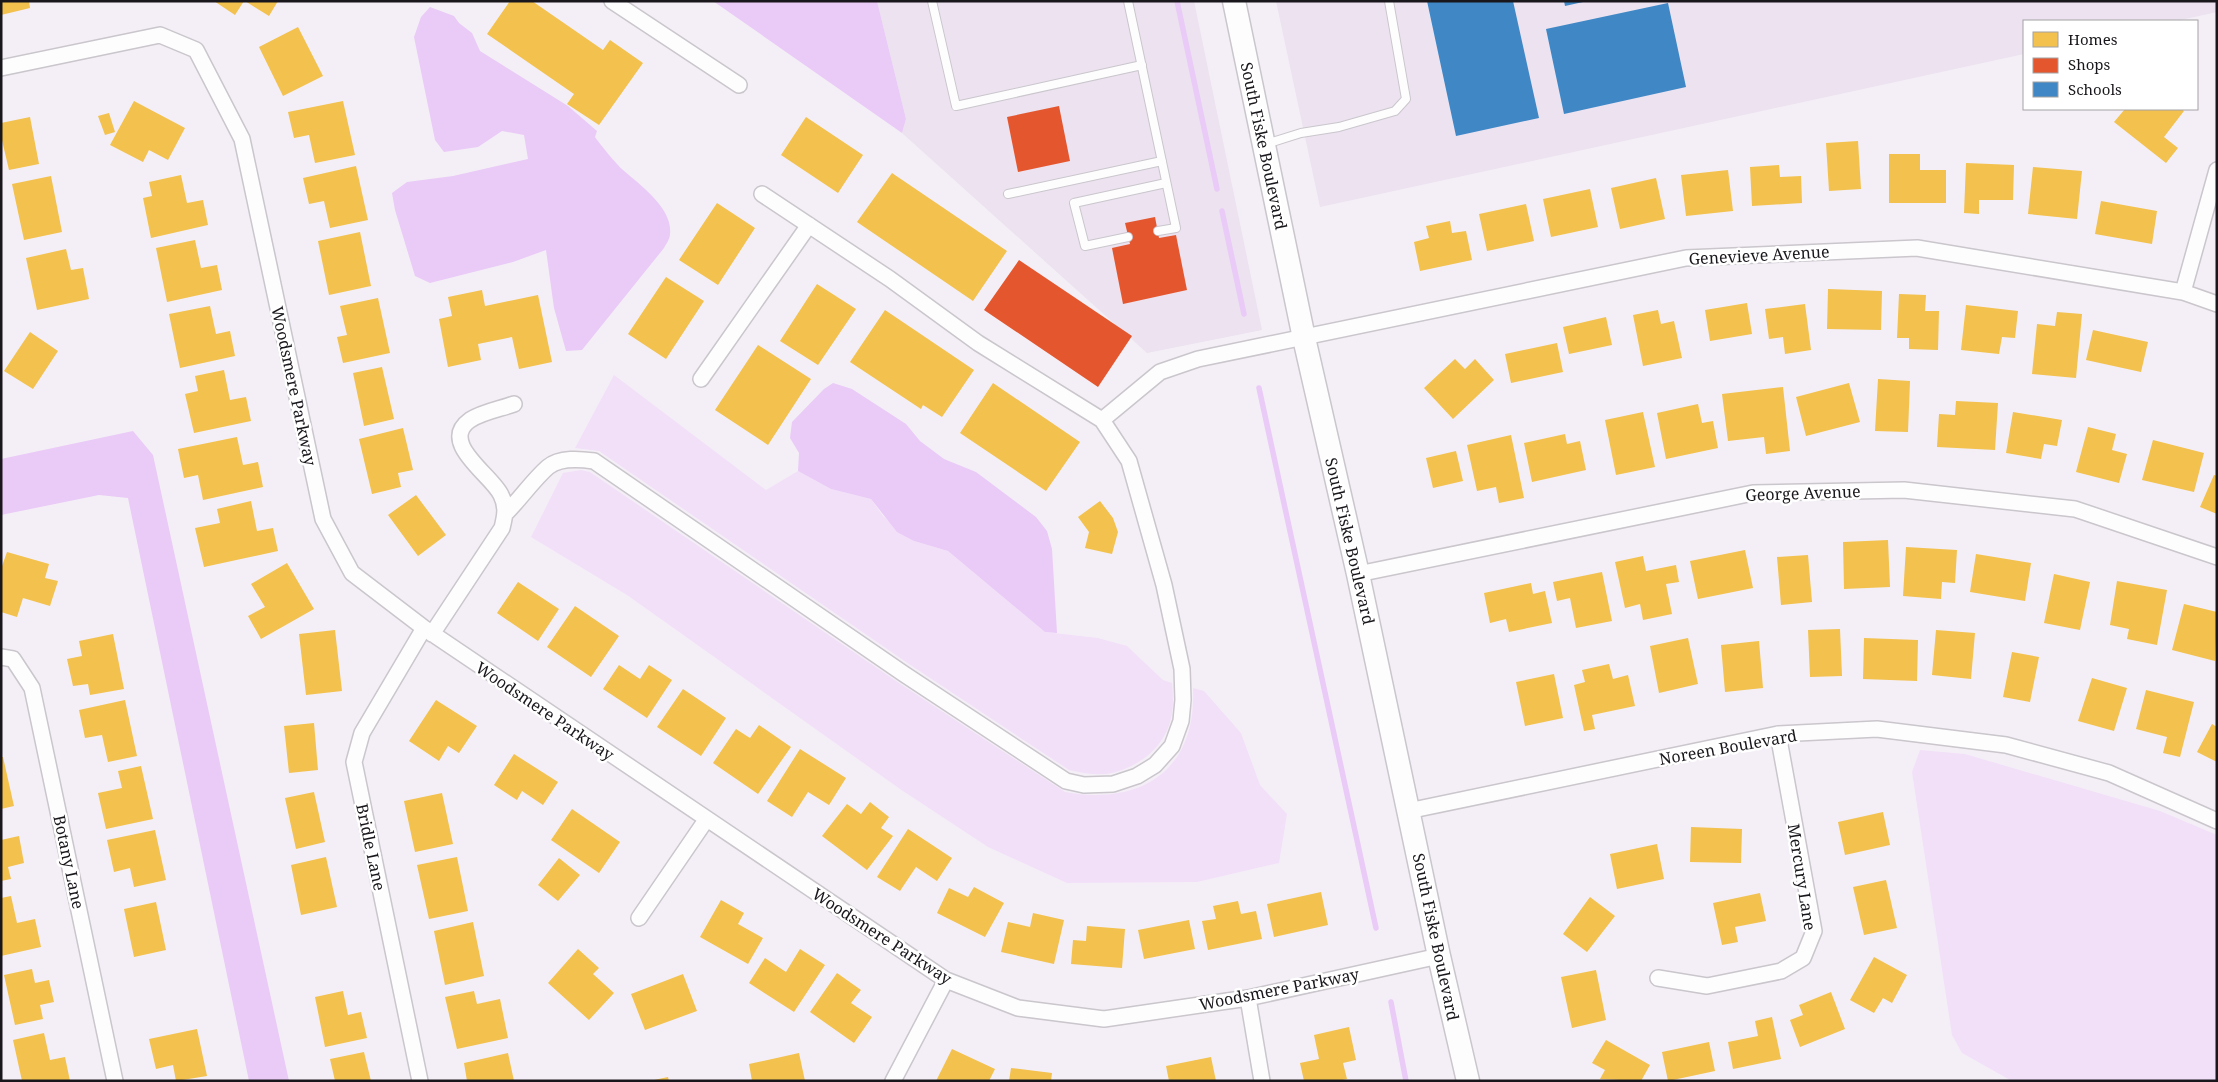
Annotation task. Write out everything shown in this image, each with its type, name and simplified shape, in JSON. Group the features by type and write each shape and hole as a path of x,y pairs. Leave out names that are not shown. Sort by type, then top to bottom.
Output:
{"main road":[{"name":"South Fiske Boulevard","path":"1234,1 1304,338 1358,574 1439,956 1468,1081"}],"street":[{"path":"612,1 738,85"},
{"name":"Woodsmere Parkway","path":"1,68 160,36 196,50 242,139 323,519 352,573 428,631 946,980 1018,1008 1104,1019 1248,998 1439,956"},
{"path":"2184,292 2217,170"},
{"path":"506,513 550,466 567,460 581,459 594,461 896,668 1066,781 1084,785 1113,784 1137,776 1155,765 1172,746 1181,721 1183,700 1182,669 1164,586 1130,461 1102,420 978,344 890,279 762,194"},
{"path":"701,379 809,225"},
{"name":"Genevieve Avenue","path":"1102,420 1160,372 1198,359 1686,258 1918,248 2184,292 2217,304"},
{"path":"506,513 501,494 472,462 460,439 462,428 471,420 514,404"},
{"name":"George Avenue","path":"1358,574 1753,493 1885,490 1904,490 2075,510 2217,557"},
{"name":"Bridle Lane","path":"420,1081 354,762 362,733 428,631 502,528 506,513"},
{"name":"Botany Lane","path":"1,657 12,660 32,688 115,1081"},
{"name":"Noreen Boulevard","path":"1408,811 1778,734 1877,729 2006,745 2109,773 2217,821"},
{"name":"Mercury Lane","path":"1658,978 1707,986 1782,971 1803,958 1814,932 1778,734"},
{"path":"639,918 706,820"},
{"path":"893,1081 946,980"},
{"path":"1248,998 1262,1081"}],"lane":[{"path":"932,1 956,106 1142,65"},
{"path":"1128,1 1176,228 1158,231"},
{"path":"1264,145 1301,133 1339,127 1395,111 1406,99 1389,1"},
{"path":"1008,194 1162,161"},
{"path":"1128,237 1086,246 1074,203 1166,183"}],"shaded area":[{"path":"713,1 877,1 906,119 902,133"},
{"path":"877,1 1194,1 1262,330 1147,353 902,133 906,119"},
{"path":"1276,1 2217,1 2217,12 2181,20 2023,20 2023,54 1320,207"},
{"path":"430,7 454,16 459,23 472,33 480,51 568,106 597,131 595,137 604,149 620,167 654,198 661,206 670,224 669,240 664,248 582,350 566,351 554,308 546,250 513,262 430,283 415,276 395,210 392,193 407,182 453,176 528,159 524,135 502,131 478,147 444,152 435,140 414,37 421,17"},
{"path":"614,375 766,490 798,471 831,489 871,499 883,516 914,541 948,551 1045,632 1098,638 1127,646 1163,680 1172,683 1172,714 1163,738 1150,754 1122,770 1101,774 1069,770 909,664 599,451 575,448"},
{"path":"833,383 852,389 906,424 920,441 944,459 976,472 1036,517 1047,531 1052,549 1057,633 1045,632 948,551 914,541 897,532 871,499 831,489 798,471 799,453 790,438 792,422 824,389"},
{"path":"133,431 153,455 289,1081 249,1081 128,498 99,495 1,515 1,459"},
{"path":"581,470 590,472 899,683 1065,792 1092,795 1118,793 1140,787 1159,776 1174,761 1185,741 1192,717 1193,688 1204,691 1241,733 1260,785 1287,814 1279,863 1197,882 1067,883 988,847 900,789 627,595 531,537 563,473"},
{"path":"1920,750 1965,754 2160,811 2217,835 2217,1081 2012,1081 1962,1053 1952,1035 1912,772"}],"building: Homes":[{"path":"1,1 29,1 30,8 1,15"},
{"path":"214,1 244,1 235,15"},
{"path":"245,1 278,1 269,16"},
{"path":"510,1 532,1 603,50 610,40 643,63 599,125 567,104 574,94 487,34"},
{"path":"298,27 323,76 283,96 259,47"},
{"path":"134,101 185,128 168,160 149,150 143,162 110,145"},
{"path":"343,101 355,155 315,163 309,135 294,138 288,112"},
{"path":"2124,110 2184,111 2164,137 2178,148 2166,163 2114,122"},
{"path":"109,113 115,132 105,135 98,116"},
{"path":"30,117 39,164 9,170 1,136 1,123"},
{"path":"806,117 863,155 838,193 781,155"},
{"path":"1858,141 1861,189 1829,191 1826,143"},
{"path":"1889,154 1920,154 1920,170 1946,170 1946,203 1889,203"},
{"path":"1966,163 2014,165 2013,200 1979,200 1979,214 1964,213"},
{"path":"1779,165 1780,177 1801,176 1802,203 1752,206 1750,167"},
{"path":"356,166 368,220 330,228 324,201 309,204 303,178"},
{"path":"2033,167 2082,171 2077,219 2028,214"},
{"path":"1728,170 1733,211 1686,216 1681,175"},
{"path":"892,173 1007,251 973,301 857,222"},
{"path":"181,175 187,203 203,200 208,225 151,238 143,198 152,196 149,182"},
{"path":"51,176 62,232 24,240 12,184"},
{"path":"1656,178 1665,219 1620,229 1611,188"},
{"path":"1590,189 1598,227 1551,237 1543,199"},
{"path":"2101,201 2157,211 2152,244 2095,234"},
{"path":"717,203 755,228 718,285 679,260"},
{"path":"1526,204 1534,241 1487,251 1479,214"},
{"path":"1450,221 1452,233 1466,231 1472,260 1420,271 1414,242 1429,238 1426,226"},
{"path":"360,232 371,286 329,295 318,241"},
{"path":"195,240 201,268 217,265 222,290 167,302 156,248"},
{"path":"66,249 71,270 83,268 89,299 37,310 26,258"},
{"path":"666,277 704,301 666,359 628,334"},
{"path":"817,284 856,309 818,365 780,341"},
{"path":"1828,289 1882,291 1881,330 1827,329"},
{"path":"482,290 485,306 538,295 552,362 519,369 512,337 478,344 481,360 448,367 439,319 452,316 448,297"},
{"path":"1899,294 1926,295 1925,311 1939,311 1938,350 1909,349 1909,338 1897,338"},
{"path":"378,298 390,353 343,363 337,337 347,335 340,306"},
{"path":"1747,303 1752,334 1710,341 1705,310"},
{"path":"1805,304 1811,350 1785,354 1783,337 1769,339 1765,309"},
{"path":"1966,305 2018,311 2015,338 2002,337 1999,354 1961,350"},
{"path":"210,306 216,334 230,331 235,356 180,368 169,314"},
{"path":"885,310 974,370 942,417 923,405 921,409 850,362"},
{"path":"1658,310 1661,324 1674,321 1682,358 1643,366 1633,315"},
{"path":"2057,312 2082,314 2076,378 2032,374 2037,324 2055,326"},
{"path":"1606,317 1612,345 1569,354 1563,327"},
{"path":"2093,330 2148,342 2141,372 2086,360"},
{"path":"30,332 58,351 33,389 4,371"},
{"path":"1557,343 1563,372 1511,383 1505,354"},
{"path":"758,345 811,379 768,445 715,410"},
{"path":"1455,359 1465,369 1475,359 1494,380 1453,419 1424,388"},
{"path":"382,367 394,419 364,426 353,373"},
{"path":"224,370 230,400 246,397 251,421 194,433 185,394 198,391 195,376"},
{"path":"1878,379 1910,381 1908,432 1875,431"},
{"path":"993,383 1080,442 1046,491 960,433"},
{"path":"1849,383 1860,422 1806,436 1796,397"},
{"path":"1783,387 1790,451 1766,454 1764,437 1728,441 1722,394"},
{"path":"1956,401 1998,403 1995,450 1937,447 1939,414 1955,415"},
{"path":"1698,404 1702,423 1713,421 1718,448 1666,459 1657,413"},
{"path":"1643,412 1655,467 1616,475 1605,420"},
{"path":"2013,412 2062,420 2057,446 2044,444 2041,459 2006,453"},
{"path":"2088,427 2116,434 2112,450 2127,454 2119,483 2076,472"},
{"path":"403,428 413,470 398,473 401,487 372,494 359,439"},
{"path":"1565,434 1567,444 1580,441 1586,470 1532,482 1524,443"},
{"path":"1511,435 1524,498 1499,503 1496,487 1477,491 1467,445"},
{"path":"237,437 243,465 258,462 263,487 203,500 198,475 184,478 178,449"},
{"path":"2153,440 2204,453 2194,492 2142,480"},
{"path":"1456,451 1463,481 1433,488 1426,458"},
{"path":"2214,475 2217,476 2217,514 2200,507"},
{"path":"416,495 446,535 418,556 388,515"},
{"path":"251,501 257,531 273,528 278,551 204,567 195,528 220,523 217,509"},
{"path":"1100,501 1113,518 1118,532 1112,554 1085,548 1089,532 1078,517"},
{"path":"1888,540 1890,587 1844,589 1843,542"},
{"path":"1906,547 1957,550 1955,583 1942,582 1941,599 1903,596"},
{"path":"1745,550 1753,588 1698,599 1690,561"},
{"path":"7,552 49,564 45,578 58,581 50,606 23,598 17,617 1,612 1,569"},
{"path":"1976,554 2031,563 2025,601 1970,592"},
{"path":"1808,555 1812,602 1781,605 1777,557"},
{"path":"1643,556 1646,571 1676,565 1679,582 1666,584 1672,614 1643,620 1640,604 1625,608 1615,562"},
{"path":"287,563 314,609 261,639 248,616 265,607 251,584"},
{"path":"1602,572 1612,621 1576,628 1570,598 1557,601 1553,582"},
{"path":"2054,574 2090,582 2080,630 2044,623"},
{"path":"2117,581 2167,590 2157,645 2127,639 2129,629 2110,625"},
{"path":"518,582 559,609 538,641 497,613"},
{"path":"1531,583 1533,594 1545,591 1552,623 1509,632 1506,619 1490,623 1484,593"},
{"path":"2184,604 2217,612 2215,661 2172,650"},
{"path":"575,606 619,636 591,677 547,647"},
{"path":"1840,629 1842,676 1810,677 1808,630"},
{"path":"335,630 342,691 306,695 299,634"},
{"path":"1936,630 1975,633 1971,679 1932,675"},
{"path":"113,634 124,689 90,695 88,684 73,686 67,659 82,656 79,641"},
{"path":"1688,638 1698,684 1659,693 1650,646"},
{"path":"1864,638 1918,640 1917,681 1863,679"},
{"path":"1759,641 1763,688 1725,692 1721,645"},
{"path":"2012,652 2039,657 2030,702 2003,697"},
{"path":"1609,664 1613,679 1628,675 1635,706 1592,715 1595,729 1584,731 1574,685 1585,682 1582,670"},
{"path":"619,665 640,679 649,665 672,680 647,718 603,689"},
{"path":"1554,674 1563,718 1525,726 1516,682"},
{"path":"2092,678 2127,688 2114,731 2078,721"},
{"path":"683,689 726,718 701,756 657,727"},
{"path":"2146,690 2194,702 2180,757 2163,753 2167,737 2136,729"},
{"path":"125,700 137,756 108,762 102,735 85,738 79,710"},
{"path":"436,700 477,726 459,753 448,746 439,761 409,741"},
{"path":"314,723 318,770 289,773 284,726"},
{"path":"2212,724 2217,727 2217,762 2197,752"},
{"path":"759,725 791,747 758,794 713,763 736,729 750,738"},
{"path":"800,749 846,778 829,805 808,792 792,817 767,801"},
{"path":"514,754 558,782 543,805 522,791 517,800 494,785"},
{"path":"1,757 3,757 14,806 1,809"},
{"path":"141,766 153,819 106,829 98,793 122,788 118,771"},
{"path":"314,792 325,842 296,849 285,798"},
{"path":"442,793 453,844 415,852 404,801"},
{"path":"870,802 889,817 881,828 893,836 867,870 822,836 847,804 861,814"},
{"path":"572,809 620,842 599,873 551,840"},
{"path":"1883,812 1890,845 1845,855 1838,822"},
{"path":"1691,827 1742,829 1741,863 1690,862"},
{"path":"908,829 952,858 937,881 916,867 900,891 877,877"},
{"path":"155,830 166,880 134,887 130,868 114,872 107,840"},
{"path":"19,836 24,863 8,867 11,879 1,881 1,840"},
{"path":"1657,844 1664,879 1617,889 1610,854"},
{"path":"326,857 337,907 301,915 291,865"},
{"path":"457,857 468,911 429,919 417,865"},
{"path":"559,858 580,875 558,901 538,885"},
{"path":"1886,880 1897,928 1864,935 1853,887"},
{"path":"974,887 1004,903 985,937 937,913 949,888 968,897"},
{"path":"1321,892 1328,925 1274,937 1267,904"},
{"path":"1760,893 1766,921 1735,927 1738,942 1722,945 1713,903"},
{"path":"11,896 17,923 35,919 41,947 1,956 1,898"},
{"path":"1590,897 1615,916 1587,952 1563,934"},
{"path":"721,900 744,913 738,924 763,938 748,964 700,937"},
{"path":"1238,901 1241,914 1256,911 1262,939 1208,950 1202,921 1216,919 1213,906"},
{"path":"156,902 166,950 134,957 124,909"},
{"path":"1033,913 1064,920 1054,964 1001,952 1008,922 1030,927"},
{"path":"1189,920 1195,949 1144,959 1138,930"},
{"path":"473,922 484,976 445,985 434,931"},
{"path":"1087,926 1125,929 1122,968 1071,964 1073,940 1086,941"},
{"path":"578,949 599,968 593,974 614,993 589,1020 548,983"},
{"path":"800,949 825,965 794,1012 749,983 765,958 786,972"},
{"path":"1874,957 1907,975 1892,1003 1883,998 1874,1013 1850,1000"},
{"path":"32,969 35,983 49,980 54,1002 40,1005 43,1019 15,1025 4,975"},
{"path":"1596,970 1606,1020 1572,1028 1561,977"},
{"path":"837,973 861,990 851,1003 872,1017 854,1043 810,1012"},
{"path":"683,974 697,1011 645,1030 631,994"},
{"path":"343,991 348,1015 361,1012 367,1038 325,1047 315,997"},
{"path":"474,991 477,1004 500,999 508,1038 457,1049 445,997"},
{"path":"1831,992 1845,1029 1800,1047 1790,1020 1803,1015 1799,1005"},
{"path":"1772,1017 1781,1059 1733,1069 1728,1042 1758,1036 1755,1021"},
{"path":"1349,1027 1356,1060 1343,1063 1347,1079 1337,1081 1304,1081 1300,1063 1319,1059 1314,1035"},
{"path":"197,1029 207,1076 176,1081 173,1065 156,1069 149,1039"},
{"path":"44,1033 50,1060 65,1057 70,1081 22,1081 13,1040"},
{"path":"1606,1040 1650,1065 1641,1081 1600,1079 1605,1070 1592,1063"},
{"path":"1709,1042 1715,1071 1668,1081 1662,1052"},
{"path":"952,1049 995,1069 989,1081 936,1081"},
{"path":"364,1052 371,1081 335,1081 330,1059"},
{"path":"508,1053 514,1081 467,1081 464,1063"},
{"path":"799,1053 805,1081 752,1081 749,1064"},
{"path":"1211,1057 1216,1081 1169,1081 1166,1066"},
{"path":"1011,1068 1052,1073 1051,1081 1009,1081"},
{"path":"668,1077 669,1081 654,1080"}],"building: Shops":[{"path":"1059,106 1070,161 1018,172 1007,117"},
{"path":"1155,217 1159,238 1176,235 1187,290 1123,304 1112,248 1130,244 1125,223"},
{"path":"1019,260 1132,336 1098,387 984,310"}],"building: Schools":[{"path":"1427,1 1513,1 1539,118 1456,136"},
{"path":"1564,1 1583,1 1583,2 1565,6"},
{"path":"1668,3 1686,87 1564,114 1546,29"}],"waterway":[{"path":"1177,1 1217,189"},
{"path":"1222,211 1244,314"},
{"path":"1259,388 1376,928"},
{"path":"1391,1002 1406,1081"}]}
